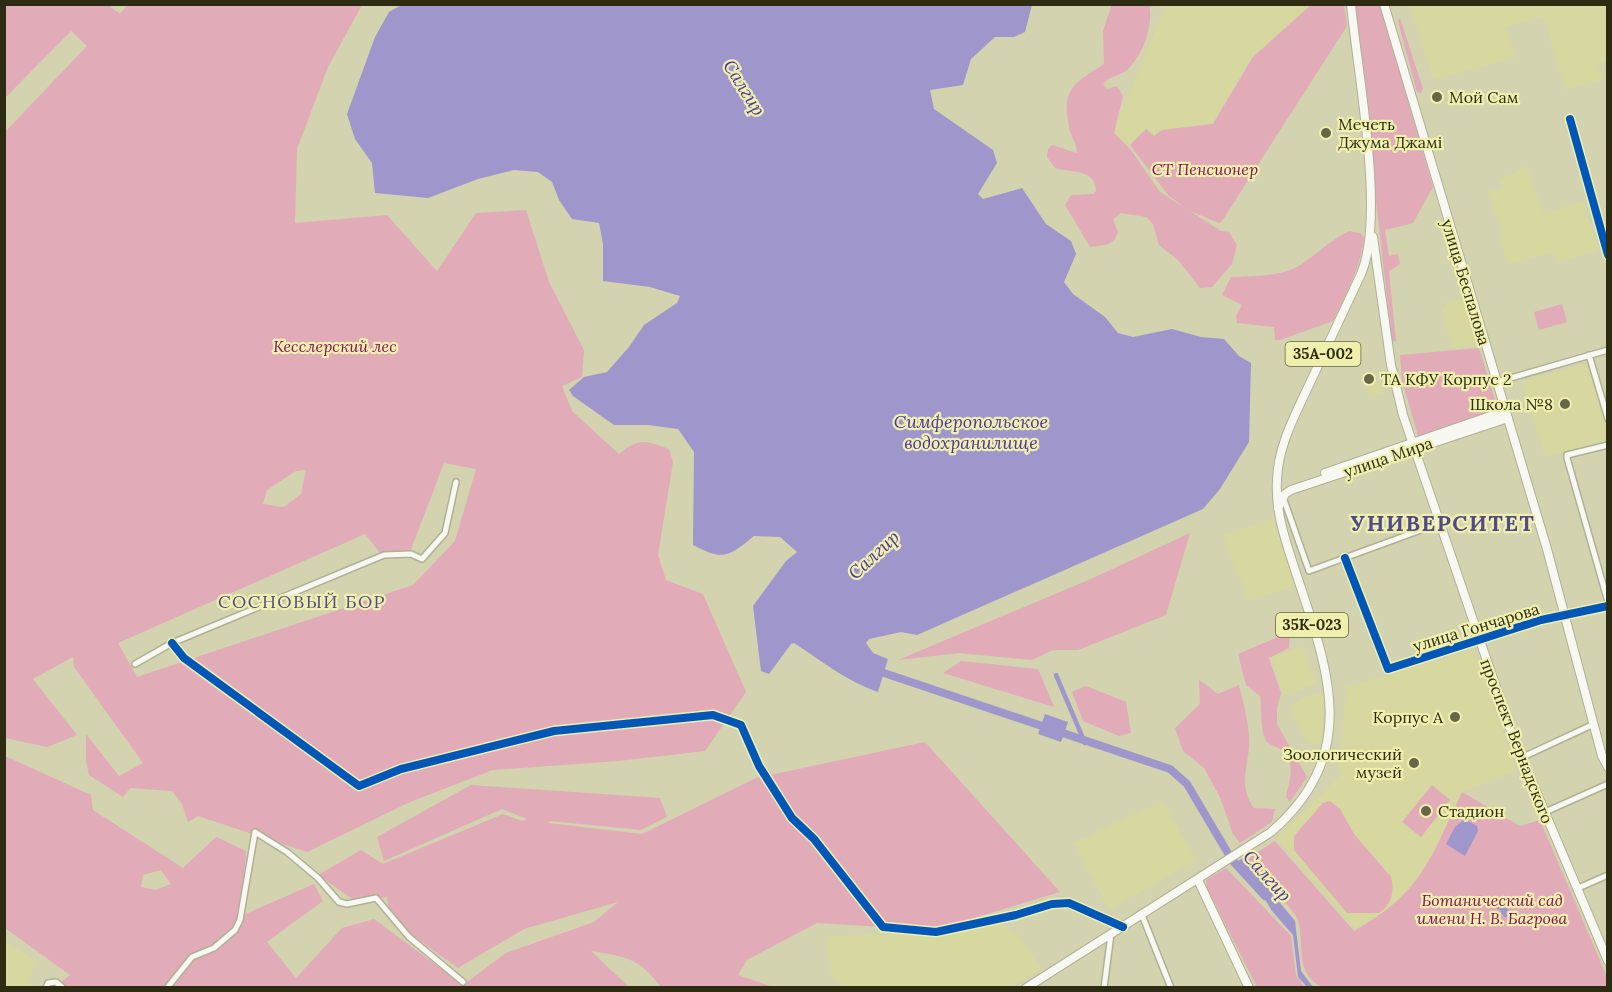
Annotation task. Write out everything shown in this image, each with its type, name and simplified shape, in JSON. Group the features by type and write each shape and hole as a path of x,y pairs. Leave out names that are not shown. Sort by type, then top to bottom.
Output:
{"main road":[{"name":"35А-002","path":"1351,4 1377,247"},
{"name":"улица Беспалова","path":"1384,4 1507,415 1593,724 1608,767"},
{"name":"35А-002","path":"1280,494 1279,461 1286,437 1364,267 1369,249 1371,218 1369,181"},
{"name":"проспект Вернадского","path":"1371,218 1377,247 1395,386 1478,640 1521,758 1607,961"},
{"name":"35К-023","path":"1026,987 1227,862 1271,832 1295,808 1312,784 1326,742 1330,702 1328,678 1278,510 1291,433 1377,247"},
{"name":"улица Мира","path":"1280,494 1414,445 1507,415"},
{"path":"1198,880 1249,987"}],"street":[{"path":"1570,119 1608,255"},
{"path":"1497,382 1608,350"},
{"path":"1588,355 1608,419"},
{"path":"1608,445 1567,455 1608,604"},
{"path":"135,664 172,643 384,555 411,554 422,559 445,533 456,482"},
{"path":"1280,494 1308,571 1440,523"},
{"name":"улица Гончарова","path":"1345,558 1388,669 1478,640 1608,604"},
{"path":"172,643 184,658 358,786 401,769 554,731 713,715 741,725 759,766 792,818 814,839 883,927 936,932 1016,915 1052,904 1069,903 1123,927"},
{"path":"1521,758 1593,724"},
{"path":"1543,813 1608,784"},
{"path":"167,987 192,957 214,948 235,930 240,920 255,831 287,852 318,878 339,902 347,904 376,898 409,937 463,982"},
{"path":"1576,889 1608,875"},
{"path":"1142,915 1171,987"},
{"path":"1104,987 1111,934"},
{"path":"46,987 48,983 56,982 63,987"}],"shaded area":[{"path":"1166,5 1310,5 1252,57 1212,123 1162,130 1154,135 1146,128 1130,144 1121,140 1114,130"},
{"path":"1410,5 1538,5 1540,8 1540,5 1607,5 1607,61 1597,64 1599,71 1603,71 1602,80 1566,90 1543,17 1506,27 1515,58 1433,80"},
{"path":"1527,166 1543,214 1583,201 1599,250 1558,263 1556,255 1546,254 1508,265 1498,233 1502,232 1488,192 1502,188 1499,180"},
{"path":"1466,300 1479,343 1452,349 1441,308 1446,307 1445,303"},
{"name":"Школа №8","path":"1588,363 1607,428 1607,441 1545,457 1522,381"},
{"path":"1372,371 1384,393 1369,398 1361,375"},
{"path":"1273,519 1295,586 1249,601 1223,536"},
{"path":"1303,646 1316,684 1284,695 1271,657"},
{"path":"1474,650 1516,771 1462,792 1430,862 1408,891 1385,914 1356,929 1277,838 1339,777 1346,687"},
{"path":"1320,693 1325,695 1320,745 1307,742 1289,707 1307,696"},
{"path":"1163,801 1196,860 1109,910 1074,843"},
{"path":"999,924 1018,934 1043,970 1007,987 848,987 831,976 826,936 958,933"},
{"path":"4,940 35,961 28,987 5,987"}],"green space":[{"name":"Кесслерский лес","path":"128,4 362,5 328,67 297,149 295,223 387,215 437,271 476,213 526,210 549,282 584,350 582,377 562,386 572,411 619,454 632,445 643,442 669,449 673,462 658,555 666,580 703,594 746,692 705,751 619,761 493,770 410,802 307,852 198,816 188,822 182,804 172,791 130,788 123,797 89,775 86,761 86,734 119,776 143,763 74,667 73,657 33,679 77,735 47,747 5,738 5,132 87,46 71,31 5,98 5,5 108,5 120,14","holes":["444,463 476,469 455,541 413,585 137,677 118,643 365,534 381,554 410,552","306,470 301,494 284,507 263,504 267,490 296,471"]},
{"name":"СТ Пенсионер","path":"1112,4 1149,5 1150,12 1146,39 1133,64 1103,84 1107,89 1117,86 1123,96 1114,133 1131,150 1160,192 1188,210 1169,196 1130,145 1146,129 1154,136 1162,130 1213,124 1253,57 1311,5 1344,5 1347,26 1222,221 1219,223 1190,211 1221,231 1229,232 1237,245 1232,264 1212,287 1200,288 1178,260 1159,245 1153,224 1146,217 1121,213 1113,219 1118,232 1114,241 1106,245 1090,247 1065,205 1071,195 1093,194 1096,191 1095,184 1087,175 1055,168 1047,157 1048,149 1052,145 1077,153 1067,117 1068,97 1077,83 1104,64 1103,31"},
{"path":"1354,5 1380,5 1433,187 1413,223 1385,230 1389,256 1398,254 1400,264 1389,271 1396,341 1392,342"},
{"path":"1400,18 1423,89 1421,93 1417,92 1398,21"},
{"path":"1349,231 1360,233 1364,238 1352,281 1333,321 1280,340 1275,340 1274,327 1237,323 1236,315 1242,305 1222,295 1231,277 1282,273 1290,270 1304,263"},
{"path":"1562,304 1567,322 1539,330 1534,312"},
{"path":"1479,348 1498,410 1418,436 1402,380 1400,355"},
{"path":"1190,533 1166,615 1078,650 1053,650 1032,660 959,653 898,660 1093,578"},
{"path":"1290,632 1289,648 1269,658 1281,693 1277,708 1277,724 1307,777 1290,802 1286,797 1291,774 1288,756 1280,748 1267,742 1265,738 1260,696 1246,685 1238,654"},
{"path":"961,661 1038,669 1054,707 943,673"},
{"path":"1199,680 1218,694 1239,685 1249,736 1246,790 1254,808 1275,809 1272,822 1240,843 1233,834 1220,797 1204,768 1183,751 1175,728 1200,704"},
{"path":"1086,686 1126,702 1131,733 1119,736 1083,721 1072,692"},
{"path":"925,742 1060,892 934,930 817,923 747,960 738,975 776,988 661,987 638,964 622,957 591,951 629,987 55,987 70,975 5,928 5,756 91,795 93,810 183,868 216,837 246,851 241,916 314,884 323,901 267,942 296,978 342,928 374,919 463,985 506,953 594,922 618,902 524,929 458,968 390,919 387,897 358,903 318,875 361,850 383,864 503,814 522,821 527,819 502,809 384,861 377,837 471,785 660,798 667,817 641,830 550,821 548,823 642,834 756,778","holes":["161,870 171,884 156,890 141,887 143,875"]},
{"name":"Стадион","path":"1432,785 1450,800 1421,837 1402,822"},
{"name":"Ботанический сад имени Н. В. Багрова","path":"1462,792 1520,826 1540,820 1607,977 1607,987 1322,987 1307,974 1302,958 1298,920 1283,900 1245,860 1275,841 1354,931 1395,903 1422,872"},
{"path":"1330,801 1340,809 1354,834 1391,877 1391,898 1379,913 1347,913 1294,850 1294,836 1323,803"},
{"path":"1226,868 1291,936 1296,976 1305,987 1257,987 1207,888 1206,880"}],"water":[{"name":"Симферопольское водохранилище","path":"403,4 1032,5 1025,32 1014,37 995,37 971,59 963,85 930,90 934,109 993,150 997,163 978,194 983,199 1022,188 1046,224 1071,241 1076,254 1064,282 1073,294 1105,317 1118,333 1133,337 1172,329 1201,337 1224,339 1239,356 1251,363 1249,442 1220,489 1203,509 917,635 901,632 869,639 866,643 873,653 888,659 878,692 845,676 794,643 769,674 761,671 753,606 786,561 797,552 780,537 754,536 738,549 719,555 693,545 694,452 678,429 648,425 614,425 573,396 569,390 584,377 607,372 629,347 644,325 677,303 680,296 650,287 603,281 603,244 599,223 572,219 559,200 552,182 538,172 514,170 478,179 428,198 375,193 372,163 355,139 347,114 375,37 389,12"},
{"path":"1045,714 1068,722 1061,742 1038,734"},
{"path":"1465,819 1477,826 1478,831 1465,856 1446,844 1455,827"},
{"path":"1243,858 1295,921 1301,971 1313,987 1307,987 1298,977 1293,935 1272,911 1252,878 1240,868 1231,865"},
{"path":"1478,895 1505,901 1511,916 1504,917 1500,910 1478,899"}],"waterway":[{"name":"Салгир","path":"875,670 1170,769 1187,784 1232,860 1265,896"},
{"path":"1056,675 1085,743"}],"cycle path":[{"path":"1570,119 1608,255"},
{"path":"1345,558 1388,669 1541,620 1608,606"},
{"path":"172,643 184,658 359,786 401,769 554,731 713,715 741,725 759,766 792,818 814,839 883,927 936,932 1016,915 1052,904 1069,903 1123,927"}],"place":[{"name":"Мой Сам","path":"1437,97"},
{"name":"Мечеть Джума Джамі","path":"1326,133"},
{"name":"ТА КФУ Корпус 2","path":"1369,379"},
{"name":"Школа №8","path":"1565,404"},
{"name":"Корпус А","path":"1455,717"},
{"name":"Зоологический музей","path":"1414,763"},
{"name":"Стадион","path":"1426,811"}],"district":[{"name":"УНИВЕРСИТЕТ","path":"1443,523"},
{"name":"СОСНОВЫЙ БОР","path":"302,602"}]}
